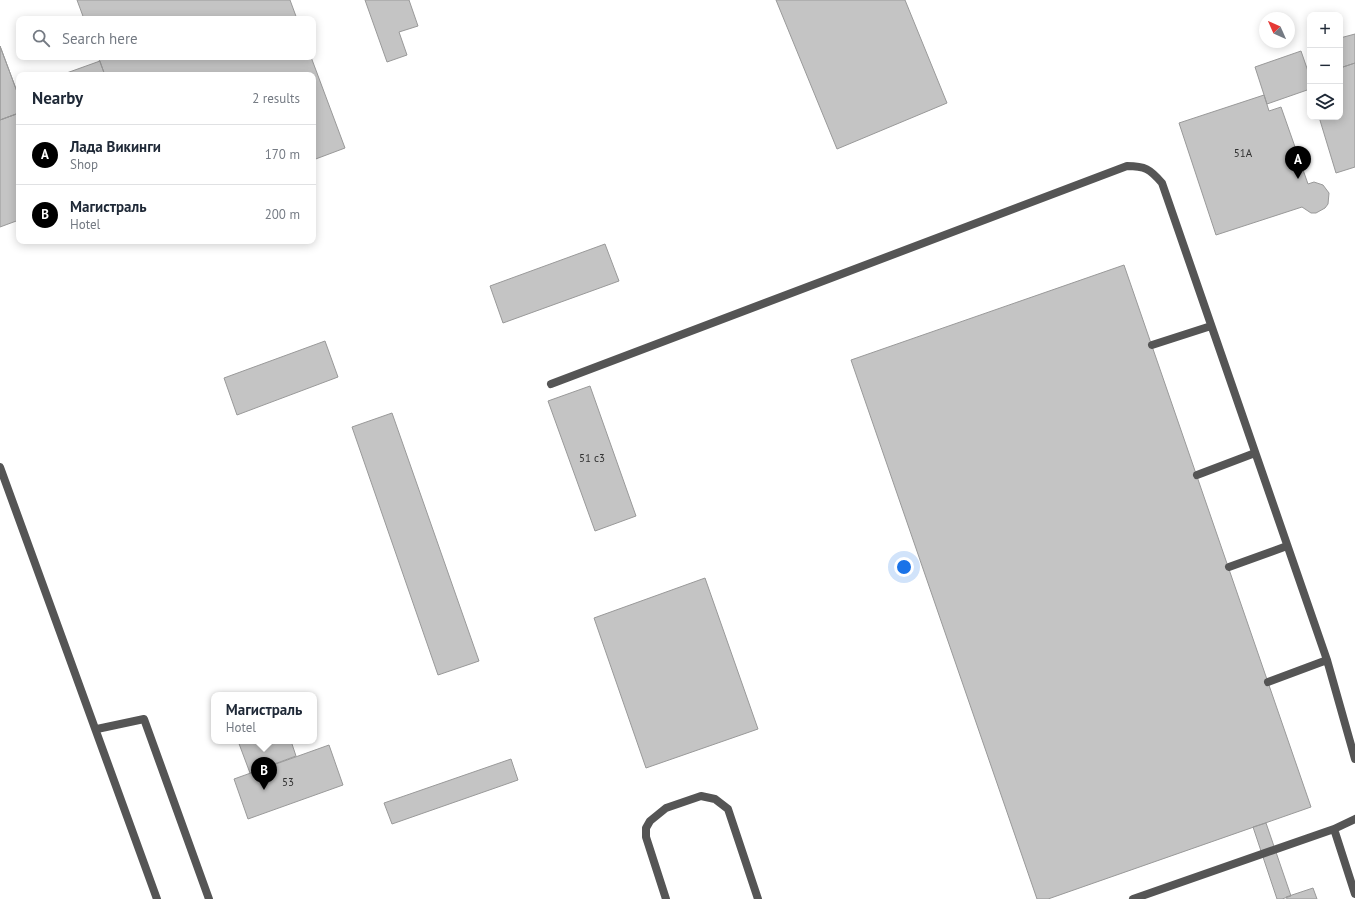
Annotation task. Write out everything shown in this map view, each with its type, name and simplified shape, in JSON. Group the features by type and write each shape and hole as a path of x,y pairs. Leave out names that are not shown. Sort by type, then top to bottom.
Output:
{"street":[{"path":"551,384 1127,166 1142,166 1153,173 1162,183 1327,660 1355,759"},
{"path":"1152,345 1212,326"},
{"path":"1197,475 1255,453"},
{"path":"0,467 97,729 157,899"},
{"path":"1229,567 1287,546"},
{"path":"1268,682 1327,660"},
{"path":"97,729 144,719 209,899"},
{"path":"666,899 646,837 646,828 650,820 666,808 701,796 715,799 728,809 758,899"},
{"path":"1133,899 1334,829 1355,819"},
{"path":"1334,829 1355,894"}],"building":[{"path":"77,0 290,0 296,16 83,16"},
{"path":"365,0 409,0 418,26 399,32 407,55 387,62"},
{"path":"776,0 905,0 947,103 837,149"},
{"path":"1355,34 1355,63 1343,67 1343,48 1343,37"},
{"path":"0,46 16,89 16,114 0,120"},
{"path":"0,46 16,89 16,114 0,120"},
{"path":"1301,51 1307,68 1307,90 1267,104 1255,67"},
{"path":"99,60 312,60 345,148 316,159 316,72 104,72"},
{"path":"100,61 104,72 69,72"},
{"path":"1355,63 1355,167 1336,173 1320,120 1343,120 1343,67"},
{"path":"1264,95 1269,111 1281,107 1308,184 1314,182 1323,185 1329,193 1328,204 1325,208 1316,213 1311,213 1302,207 1216,235 1179,123"},
{"path":"16,114 16,221 0,227 0,120"},
{"path":"605,244 619,281 503,323 490,286"},
{"path":"1124,265 1311,807 1048,899 1037,899 851,360"},
{"path":"325,341 338,377 237,415 224,378"},
{"path":"590,386 636,516 595,531 548,401"},
{"path":"392,413 479,661 438,675 352,427"},
{"path":"705,578 758,729 646,768 594,618"},
{"path":"239,744 292,744 296,756 250,773"},
{"path":"329,745 343,785 248,819 234,779"},
{"path":"511,759 518,780 392,824 384,803"},
{"path":"1266,823 1291,896 1282,899 1277,899 1253,827"},
{"path":"1313,888 1317,899 1287,899 1286,897"}],"place":[{"name":"Лада Викинги","path":"1298,179"},
{"name":"Магистраль","path":"264,790"}]}
